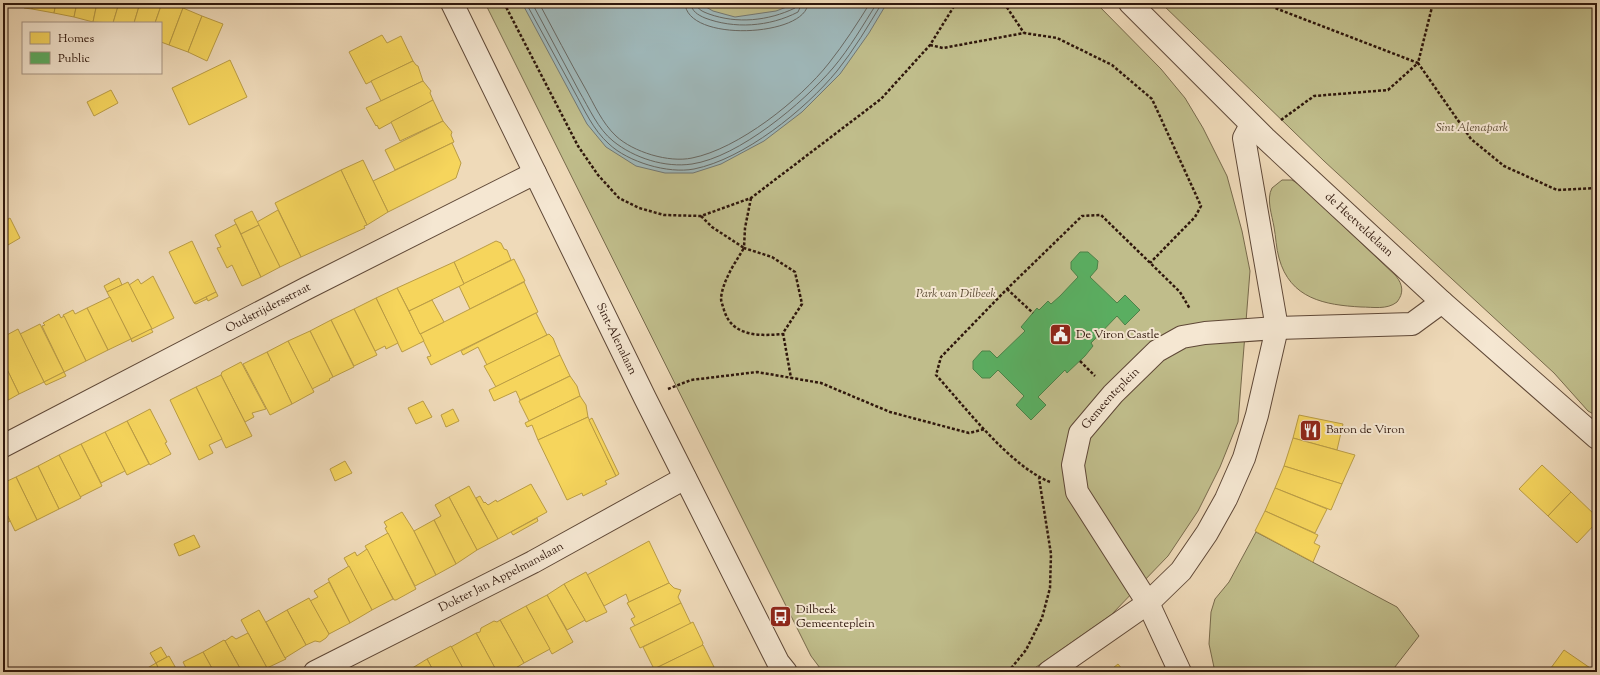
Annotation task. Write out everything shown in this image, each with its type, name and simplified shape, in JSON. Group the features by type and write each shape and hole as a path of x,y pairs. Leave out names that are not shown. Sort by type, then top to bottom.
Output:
{"street":[{"name":"Sint-Alenalaan","path":"452,3 645,398 778,662 786,672"},
{"name":"de Heetveldelaan","path":"1130,3 1258,132 1442,302 1597,438"},
{"path":"1050,672 1148,603 1181,570 1207,533 1226,499 1244,458 1257,415 1277,328 1244,138 1258,132"},
{"name":"Oudstrijdersstraat","path":"3,446 307,288 535,173"},
{"name":"Gemeenteplein","path":"1180,672 1148,603 1077,492 1073,465 1080,433 1113,394 1157,351 1182,337 1205,333 1277,328 1412,324 1442,302"},
{"name":"Dokter Jan Appelmanslaan","path":"315,672 533,562 685,478"}],"path":[{"path":"504,3 578,146 598,175 619,198 638,208 664,215 701,216 751,198 881,98 930,45 956,3"},
{"path":"1004,3 1024,33"},
{"path":"1267,3 1275,8 1418,63 1471,139 1504,166 1557,190 1597,188"},
{"path":"1258,132 1283,118 1314,96 1388,90 1418,63 1433,3"},
{"path":"930,45 943,48 1024,33 1057,38 1112,65 1152,99 1201,206 1195,217 1150,263"},
{"path":"751,198 745,228 744,248 728,275 721,299 726,318 744,333 763,335 783,334"},
{"path":"1077,492 1039,478 1014,460 936,375 941,357 1007,289 1082,216 1101,215 1180,292 1205,333"},
{"path":"701,216 712,227 744,248 772,257 794,272 802,304 783,334 791,378"},
{"path":"1007,289 1032,313"},
{"path":"1080,361 1088,368"},
{"path":"645,398 691,380 757,372 821,383 890,412 969,433 985,429"},
{"path":"1008,672 1026,650 1042,618 1050,588 1051,554 1039,478"}],"green space":[{"name":"Park van Dilbeek","path":"485,3 1096,3 1161,69 1185,98 1203,128 1227,176 1242,231 1250,271 1238,422 1220,467 1198,511 1168,556 1111,615 1029,672 823,672 811,656"},
{"name":"Sint Alenapark","path":"1161,3 1597,3 1597,416 1588,411 1554,373 1324,161"},
{"path":"1282,180 1292,180 1300,185 1396,276 1402,289 1401,295 1397,302 1393,305 1380,308 1335,304 1311,297 1300,291 1291,283 1284,272 1279,258 1269,202 1272,188"},
{"path":"1256,532 1397,607 1419,636 1391,672 1215,672 1209,644 1211,612 1215,599 1229,582"}],"water":[{"path":"522,3 699,3 713,11 735,17 776,11 797,3 887,3 869,33 840,74 802,112 764,141 721,164 693,173 665,173 636,166 606,147 587,124"}],"building: Homes":[{"path":"21,3 33,3 32,9 24,8"},
{"path":"33,3 56,3 54,13 32,9"},
{"path":"56,3 77,3 74,17 54,13"},
{"path":"77,3 97,3 93,22 74,17"},
{"path":"97,3 119,3 113,22 93,22"},
{"path":"119,3 140,3 134,22 113,22"},
{"path":"140,3 162,3 155,22 134,22"},
{"path":"162,3 169,3 183,8 169,45 162,42 162,22 155,22"},
{"path":"183,8 202,16 188,52 169,45"},
{"path":"202,16 223,24 207,61 188,52"},
{"path":"382,35 387,43 401,36 413,61 366,84 349,52"},
{"path":"230,60 247,97 189,125 172,88"},
{"path":"413,61 418,66 423,81 381,101 371,81"},
{"path":"423,81 431,91 430,93 433,100 379,129 366,108"},
{"path":"111,90 118,103 94,116 87,102"},
{"path":"433,100 443,121 400,141 391,122"},
{"path":"443,121 452,132 451,135 454,142 395,170 385,150"},
{"path":"452,143 461,163 456,178 388,212 373,181"},
{"path":"363,160 388,212 367,225 341,170"},
{"path":"341,170 367,225 364,226 365,228 301,257 275,203"},
{"path":"278,210 301,257 280,267 257,222"},
{"path":"252,211 259,225 241,234 234,220"},
{"path":"10,218 20,238 8,245 3,236 3,222"},
{"path":"236,224 261,277 242,286 232,265 227,268 217,248 221,247 215,235"},
{"path":"259,225 280,267 261,277 241,234"},
{"path":"192,241 216,292 194,303 169,252"},
{"path":"496,241 501,243 504,249 507,250 511,260 464,284 454,262"},
{"path":"514,259 525,281 470,309 459,286"},
{"path":"454,262 464,284 409,311 397,288"},
{"path":"153,276 174,318 152,329 129,285 138,279 141,284"},
{"path":"119,278 122,285 107,292 104,286"},
{"path":"128,282 152,329 131,339 107,292"},
{"path":"524,282 538,312 431,365 427,357 431,356 420,334"},
{"path":"397,288 424,341 402,352 376,298"},
{"path":"216,292 218,296 208,301 206,297"},
{"path":"110,297 131,339 108,350 87,308"},
{"path":"206,297 207,299 196,304 194,303"},
{"path":"376,298 398,343 386,349 385,346 375,351 354,309"},
{"path":"432,300 444,322 420,334 409,311"},
{"path":"87,308 108,350 86,361 63,315 73,310 75,314"},
{"path":"354,309 377,355 354,366 331,320"},
{"path":"536,313 547,335 487,365 478,347 463,355 461,351"},
{"path":"59,314 61,318 64,316 86,361 64,372 42,326 45,325 43,323"},
{"path":"331,320 354,367 333,377 310,331"},
{"path":"40,324 64,372 44,382 20,334"},
{"path":"18,329 44,382 19,394 3,361 3,337"},
{"path":"151,329 153,332 132,342 131,339"},
{"path":"310,331 333,377 312,389 288,341"},
{"path":"549,334 553,338 560,355 496,387 484,366"},
{"path":"288,341 314,392 292,404 267,352"},
{"path":"267,352 292,404 270,415 243,364"},
{"path":"560,355 570,376 520,400 516,391 494,401 489,390"},
{"path":"3,361 19,394 3,403"},
{"path":"241,362 266,409 252,413 254,417 245,422 221,375 222,372"},
{"path":"64,372 66,376 46,385 44,382"},
{"path":"221,375 252,436 226,448 196,387"},
{"path":"570,376 577,386 580,396 529,421 519,401"},
{"path":"196,387 222,439 209,445 213,453 199,460 170,400"},
{"path":"580,396 586,405 588,417 538,440 532,425 527,427 525,423"},
{"path":"423,401 432,417 416,424 408,408"},
{"path":"150,409 167,442 165,443 171,454 150,465 127,421"},
{"path":"453,409 459,421 446,427 441,415"},
{"path":"1299,415 1343,424 1337,450 1293,438"},
{"path":"588,417 616,476 605,481 607,484 583,496 582,493 567,500 538,440"},
{"path":"592,418 619,474 616,476 589,420"},
{"path":"127,421 149,464 127,475 105,432"},
{"path":"105,432 125,471 101,483 81,444"},
{"path":"1293,438 1355,455 1342,484 1284,466"},
{"path":"81,444 102,486 80,497 59,455"},
{"path":"59,455 81,498 59,509 38,466"},
{"path":"345,461 352,473 335,481 330,469"},
{"path":"1542,465 1571,492 1548,516 1519,489"},
{"path":"38,466 59,509 37,520 16,477"},
{"path":"1284,466 1342,484 1331,510 1275,488"},
{"path":"16,477 37,520 15,531 3,506 3,483"},
{"path":"531,484 547,512 498,539 476,498 480,496 484,503 485,502 488,505 496,500 497,502"},
{"path":"469,486 498,539 477,550 449,497"},
{"path":"1275,488 1327,509 1315,533 1265,511"},
{"path":"1571,492 1597,517 1597,522 1577,543 1548,516"},
{"path":"449,497 477,550 456,564 434,520 441,516 435,505"},
{"path":"3,506 10,521 3,525"},
{"path":"1265,511 1318,535 1314,543 1320,546 1313,562 1255,531"},
{"path":"402,512 414,531 436,575 415,586 385,528 387,527 384,522"},
{"path":"537,518 538,521 513,535 511,532"},
{"path":"434,520 456,564 436,575 414,531"},
{"path":"388,533 416,589 396,600 394,600 365,546"},
{"path":"194,535 200,547 179,556 174,544"},
{"path":"649,541 669,583 629,602 626,594 604,606 587,575"},
{"path":"367,549 393,599 372,610 344,558 355,552 357,556"},
{"path":"349,566 372,610 350,623 328,579"},
{"path":"586,572 607,612 586,622 564,584"},
{"path":"329,582 350,623 329,634 310,601 318,597 314,591"},
{"path":"669,583 674,588 681,590 678,597 681,603 635,626 631,619 635,617 627,603"},
{"path":"564,584 585,620 567,630 547,595"},
{"path":"547,595 573,642 552,654 526,606"},
{"path":"309,598 329,634 320,642 315,641 306,645 287,610"},
{"path":"681,603 691,624 640,648 630,628"},
{"path":"526,606 550,649 524,663 500,620"},
{"path":"259,610 286,659 267,668 241,620"},
{"path":"287,610 306,645 285,658 266,622"},
{"path":"500,620 524,663 509,672 497,672 476,633 480,632 481,628 494,621 497,622"},
{"path":"1597,621 1597,632 1592,628"},
{"path":"693,622 703,643 702,646 654,669 643,647"},
{"path":"248,633 267,668 259,672 242,672 225,641 232,636 236,639"},
{"path":"476,633 495,668 487,672 465,672 451,647"},
{"path":"224,640 242,672 214,672 203,652"},
{"path":"703,645 714,667 703,672 655,672 654,669"},
{"path":"451,646 465,672 434,672 427,659"},
{"path":"161,647 167,657 156,663 150,653"},
{"path":"1564,650 1596,672 1548,672"},
{"path":"203,652 214,672 188,672 183,662"},
{"path":"169,656 178,672 160,672 156,663"},
{"path":"427,659 434,672 405,672 414,667"},
{"path":"156,663 160,672 145,672 144,670"},
{"path":"1118,664 1122,669 1137,672 1108,672"},
{"path":"186,667 188,672 178,672"},
{"path":"714,667 716,672 703,672"}],"building: Public":[{"name":"De Viron Castle","path":"1080,252 1088,252 1098,261 1097,269 1090,277 1117,303 1125,295 1140,310 1125,325 1117,316 1091,343 1093,346 1085,356 1067,373 1065,370 1038,397 1046,405 1031,420 1016,405 1024,396 998,370 990,378 982,378 973,369 973,361 982,351 990,351 997,358 1025,331 1021,327 1037,308 1039,310 1048,301 1051,304 1060,296 1078,277 1071,269 1071,262"}],"place":[{"name":"De Viron Castle","path":"1060,335"},
{"name":"Baron de Viron","path":"1310,430"},
{"name":"Dilbeek Gemeenteplein","path":"780,617"}]}
